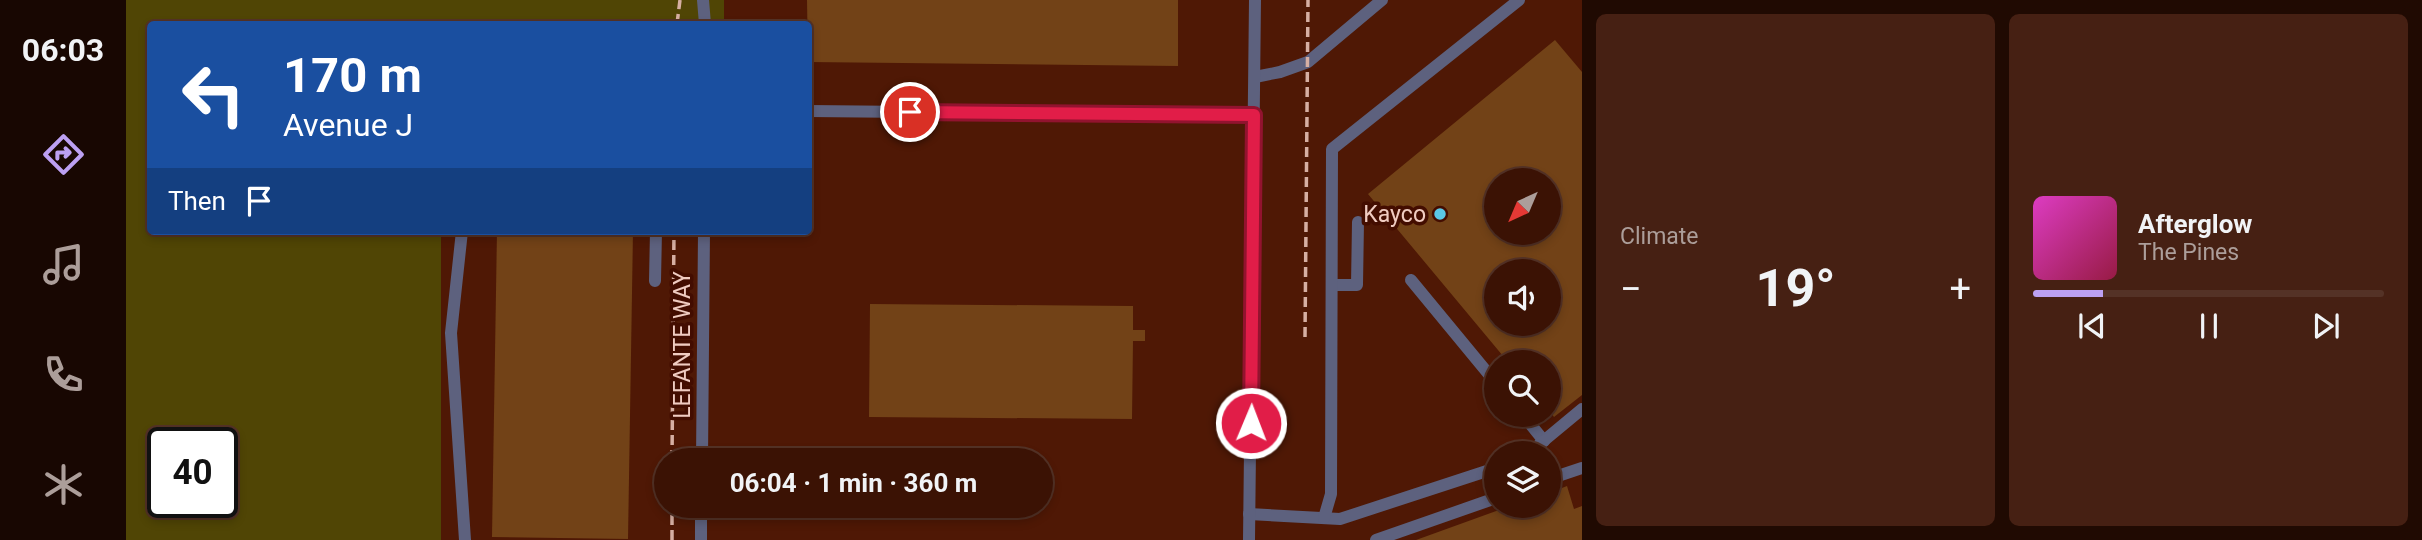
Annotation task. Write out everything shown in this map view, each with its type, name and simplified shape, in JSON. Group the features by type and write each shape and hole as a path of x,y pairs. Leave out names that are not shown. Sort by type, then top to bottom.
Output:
{"street":[{"path":"704,0 705,21"},
{"path":"1249,540 1255,0"},
{"path":"1255,77 1308,62 1382,0"},
{"path":"1324,518 1331,494 1332,149 1519,0"},
{"path":"812,111 1254,115"},
{"path":"1332,285 1357,285 1358,222"},
{"path":"461,235 451,333 465,540"},
{"path":"655,281 656,235"},
{"name":"LEFANTE WAY","path":"702,448 704,235"},
{"path":"1411,281 1484,369"},
{"path":"1533,427 1544,440 1582,409"},
{"path":"1561,476 1582,468"},
{"path":"1250,514 1340,519 1484,472"},
{"path":"1376,540 1484,502"},
{"path":"701,518 701,540"}],"shaded area":[{"path":"126,0 724,0 724,21 147,21 147,235 441,235 441,540 126,540"}],"building":[{"path":"807,0 1178,0 1178,66 812,62 812,21 807,21"},
{"name":"Kayco","path":"1555,40 1582,72 1582,395 1561,412 1561,350 1498,350 1486,336 1561,336 1561,259 1484,259 1484,333 1368,194"},
{"path":"497,235 633,235 628,539 492,537"},
{"path":"870,304 1133,306 1133,330 1145,330 1145,341 1133,341 1132,419 869,417"},
{"path":"1567,486 1574,509 1582,506 1582,540 1416,540 1484,515 1484,518 1561,518 1561,488"}],"railway":[{"path":"677,21 680,0"},
{"path":"1305,337 1308,0"},
{"path":"672,448 674,235"},
{"path":"672,518 672,540"}],"place":[{"name":"Kayco","path":"1440,214"}],"route":[{"path":"910,112 1254,115 1251,423"}]}
